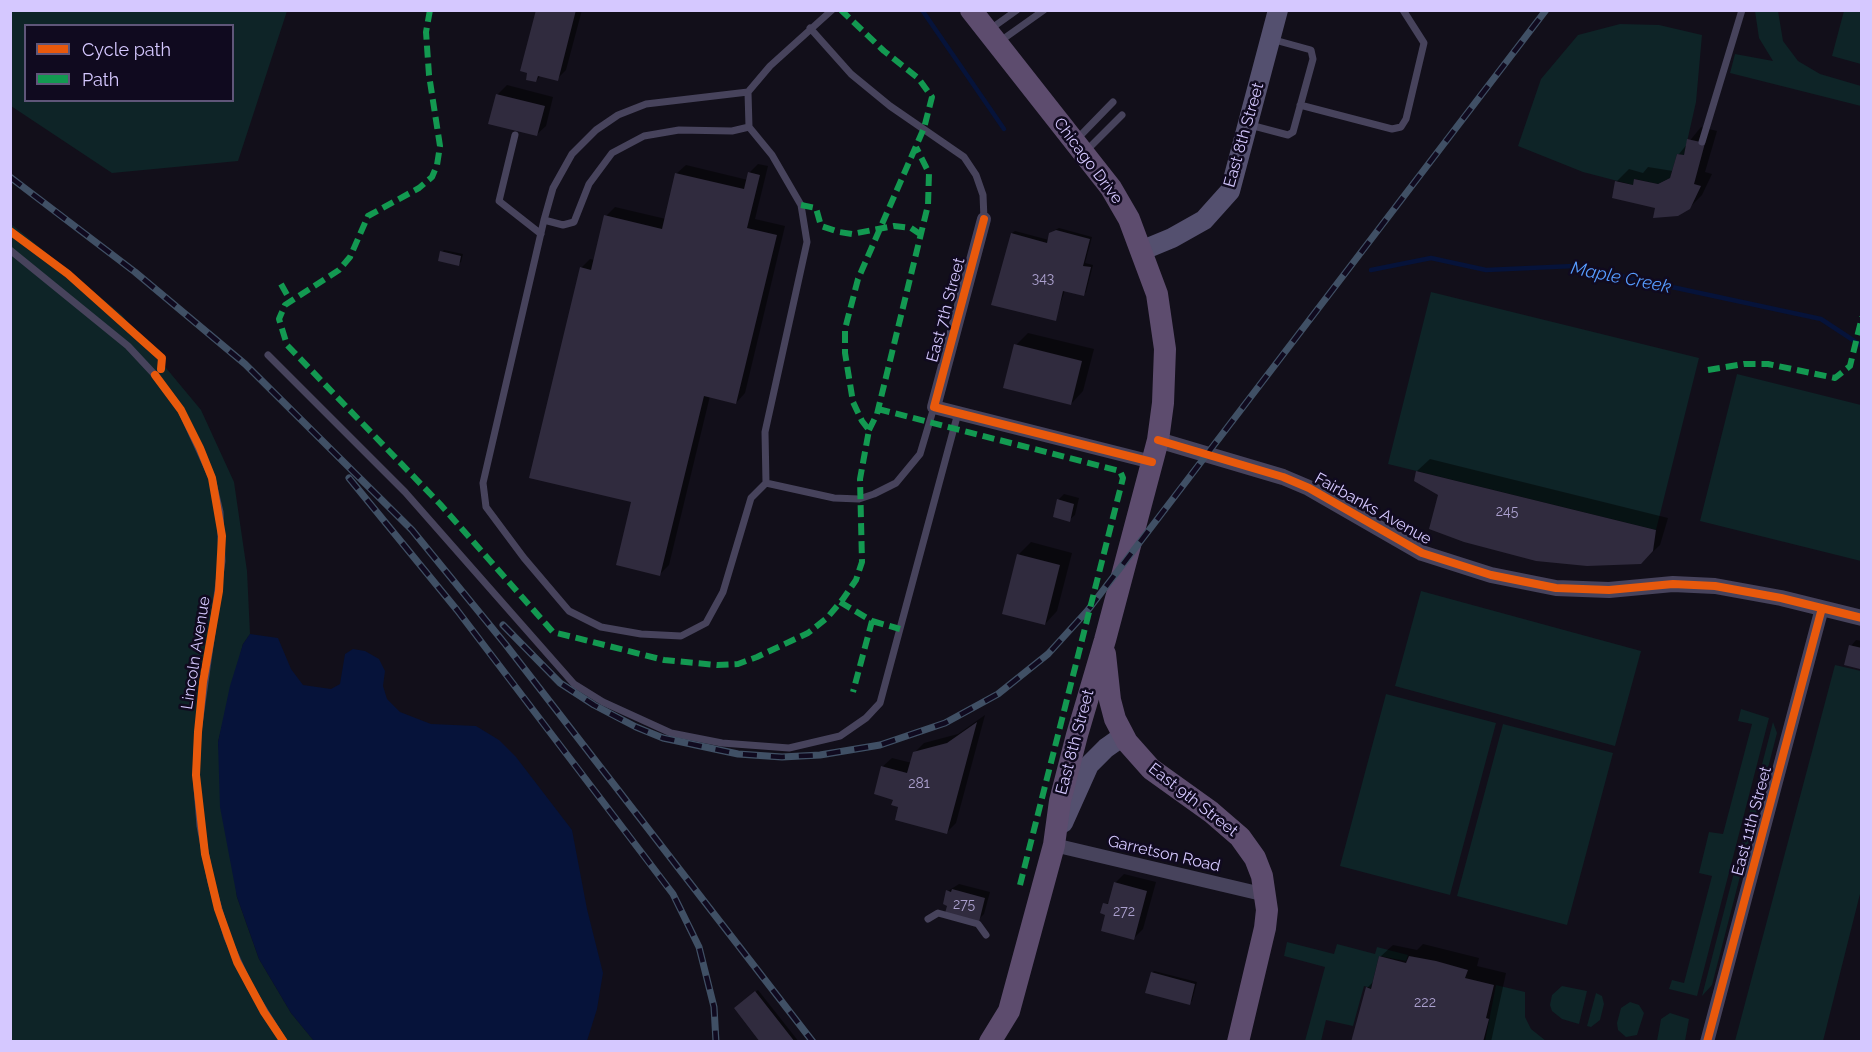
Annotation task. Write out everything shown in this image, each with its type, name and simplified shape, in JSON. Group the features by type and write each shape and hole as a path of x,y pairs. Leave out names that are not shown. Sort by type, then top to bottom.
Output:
{"main road":[{"name":"Chicago Drive","path":"971,10 1111,188 1143,250 1157,294 1165,349 1163,403 1158,440"},
{"name":"East 8th Street","path":"1143,250 1189,229 1219,207 1230,191 1278,10"},
{"name":"East 8th Street","path":"1001,1041 1054,845 1060,801 1089,688 1106,640 1158,440"},
{"name":"East 8th Street","path":"1054,845 1089,765 1106,748 1123,736 1110,700 1106,640"},
{"name":"East 9th Street","path":"1123,736 1151,769 1219,818 1240,837 1256,858 1266,895 1266,928 1238,1041"},
{"path":"990,1041 1009,1011"}],"street":[{"name":"East 7th Street","path":"934,407 984,219"},
{"path":"934,407 1152,462"},
{"name":"Fairbanks Avenue","path":"1158,440 1283,477 1309,488 1402,544 1447,563 1491,575 1556,588 1610,590 1673,584 1715,586 1752,592 1862,618"},
{"name":"East 11th Street","path":"1707,1041 1822,608"},
{"name":"Garretson Road","path":"1054,845 1266,895"}],"lane":[{"path":"748,92 646,104 618,115 596,130 572,154 553,188 544,220 483,483 486,507 524,558 568,610 601,627 641,634 681,636 706,623 723,592 751,498 766,483 765,432 807,242 801,205 772,155 749,127 748,92 770,66 832,10"},
{"path":"993,37 1017,10"},
{"path":"993,37 1044,10"},
{"path":"1300,105 1392,129 1401,127 1406,119 1424,43 1403,10"},
{"path":"1702,142 1743,10"},
{"path":"810,28 852,74 890,106 964,157 976,175 983,195 984,219"},
{"path":"1248,124 1288,135 1293,132 1313,58 1311,50 1271,39"},
{"path":"1079,147 1113,102"},
{"path":"1079,147 1122,115"},
{"path":"544,220 563,225 574,222 589,184 612,153 645,136 679,130 732,131 749,127"},
{"path":"515,135 498,201 541,234"},
{"name":"Lincoln Avenue","path":"10,250 128,346 155,375 181,410 212,478 220,512 222,561 198,732 196,775 200,826 211,882 227,937 250,987 284,1041"},
{"path":"268,355 405,492 574,684 603,702 671,732 722,743 789,748 840,736 866,718 880,703 957,413"},
{"path":"766,483 834,498 859,499 874,494 896,483 920,454 934,407"},
{"path":"928,919 938,913 978,924 986,935"}],"green space":[{"path":"11,10 287,11 238,161 112,173 11,106"},
{"path":"1755,11 1778,11 1783,41 1798,61 1820,74 1861,86 1861,106 1730,73 1735,54 1773,61 1759,38"},
{"path":"1844,11 1861,11 1861,64 1832,56"},
{"path":"1620,24 1659,25 1702,35 1696,102 1684,155 1677,154 1670,178 1658,184 1635,179 1633,185 1583,172 1518,146 1541,79 1578,35"},
{"path":"10,223 122,315 201,410 234,482 247,571 250,634 243,644 218,742 237,897 259,959 291,1013 314,1041 11,1041"},
{"path":"1431,292 1699,358 1656,530 1388,464"},
{"path":"1737,374 1861,405 1861,561 1700,521"},
{"path":"1421,591 1641,651 1615,746 1395,686"},
{"path":"1835,665 1861,671 1862,886 1823,1041 1735,1041"},
{"path":"1386,694 1496,723 1450,895 1340,866"},
{"path":"1741,709 1769,718 1697,996 1669,989 1672,980 1684,983 1712,876 1699,873 1709,832 1723,834 1752,724 1738,721"},
{"path":"1773,722 1777,733 1712,985 1702,996"},
{"path":"1503,724 1613,753 1567,925 1457,896"},
{"path":"1287,942 1334,954 1337,944 1375,954 1377,947 1408,955 1406,961 1379,956 1371,988 1364,986 1353,1026 1326,1020 1321,1041 1305,1041 1325,967 1284,956"},
{"path":"1496,985 1525,992 1525,1017 1531,1029 1546,1041 1485,1041"},
{"path":"1562,986 1587,991 1579,1024 1562,1019 1552,1011 1550,1005 1552,995"},
{"path":"1596,993 1602,996 1604,1004 1600,1020 1591,1027 1587,1026"},
{"path":"1630,1002 1639,1005 1644,1013 1637,1035 1626,1037 1618,1030 1617,1023 1621,1008"},
{"path":"1670,1013 1689,1019 1685,1041 1657,1041 1661,1019"}],"water":[{"path":"250,634 278,638 291,669 303,685 331,689 340,684 345,654 353,649 365,651 379,659 385,671 383,686 387,699 400,712 431,724 476,726 499,740 516,757 572,830 587,909 603,973 597,1009 587,1041 314,1041 291,1013 259,959 237,897 220,807 218,742 230,686 243,644"}],"building":[{"path":"536,10 576,10 558,81 538,76 536,82 526,80 527,73 520,71"},
{"path":"496,94 545,106 537,136 488,124"},
{"path":"1687,139 1705,143 1694,184 1701,186 1690,209 1678,216 1653,218 1655,208 1612,198 1615,181 1633,185 1634,179 1658,184 1670,178 1677,154 1684,155"},
{"path":"748,172 760,175 747,228 777,235 736,404 704,396 660,576 616,565 631,502 529,478 580,267 591,270 604,215 662,229 675,173 744,189"},
{"path":"1056,230 1090,239 1083,266 1091,267 1084,296 1063,291 1056,321 991,305 1011,233 1047,243 1049,233"},
{"path":"440,251 461,256 459,266 438,261"},
{"path":"1014,344 1082,361 1071,405 1003,388"},
{"path":"1416,471 1656,530 1653,551 1641,564 1587,566 1536,561 1464,542 1429,529 1438,495 1414,481"},
{"path":"1057,499 1074,504 1070,522 1053,517"},
{"path":"1017,554 1060,565 1045,625 1002,614"},
{"path":"1849,645 1862,648 1860,669 1844,665"},
{"path":"977,722 947,834 895,820 898,807 891,805 893,800 874,794 881,766 907,773 913,752 947,743"},
{"path":"1114,882 1147,891 1134,940 1101,931 1105,915 1100,913 1103,903 1108,904"},
{"path":"952,889 985,898 979,922 945,913 947,906 943,904 946,890 951,892"},
{"path":"1379,956 1406,963 1409,956 1436,961 1468,970 1465,978 1494,985 1483,1042 1351,1042 1366,987 1371,989"},
{"path":"1151,972 1195,984 1190,1005 1145,993"},
{"path":"755,991 795,1042 760,1042 734,1008"}],"waterway":[{"name":"Maple Creek","path":"922,10 1004,129"},
{"name":"Maple Creek","path":"1371,270 1431,258 1486,270 1574,266 1821,319 1862,346"}],"railway":[{"path":"503,625 560,683 594,705 663,738 738,754 782,757 820,755 880,745 945,723 998,694 1048,654 1088,610 1546,10"},
{"path":"10,177 135,272 245,364 412,530 506,645 813,1042"},
{"path":"349,478 457,610 673,894 699,947 714,1007 716,1042"}],"marked path":[{"path":"430,10 426,32 429,75 440,146 437,165 432,177 419,188 368,216 350,257 339,270 285,305 279,319 287,345 440,504 553,632 664,660 717,665 738,664 808,633 827,618 843,599 856,580 862,562 860,479 869,430 853,402 845,353 845,329 858,279 924,128 932,97 918,78 884,51 841,10"},
{"path":"869,430 877,414 928,205 929,173 916,147"},
{"path":"801,205 816,208 821,226 839,232 852,234 894,226 911,228 920,234"},
{"path":"281,284 290,300"},
{"path":"1708,370 1744,364 1768,364 1835,378 1850,366 1862,317"},
{"path":"878,409 1120,471 1123,478 1020,885"},
{"path":"840,602 872,621 853,692"},
{"path":"872,621 900,629"}],"cycle path":[{"path":"984,219 934,407 1152,462"},
{"path":"10,231 68,274 162,358 161,369"},
{"path":"155,375 181,410 200,448 212,478 222,536 219,591 203,682 198,732 196,775 205,854 218,909 237,962 264,1012 284,1042"},
{"path":"1158,440 1283,477 1309,488 1422,553 1491,575 1556,588 1609,590 1673,584 1715,586 1781,598 1862,618"},
{"path":"1707,1042 1822,608"}]}
